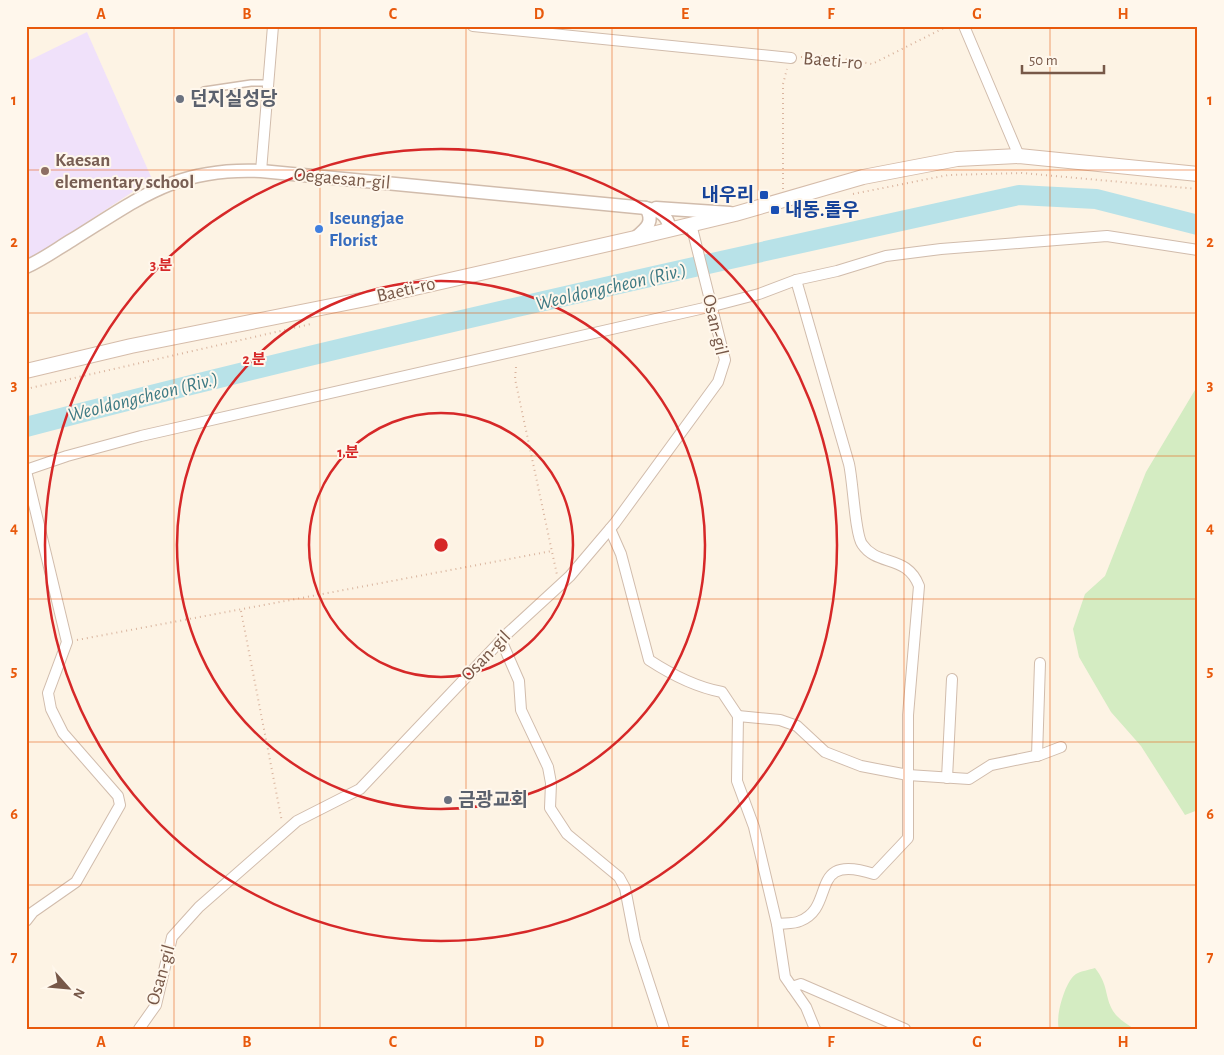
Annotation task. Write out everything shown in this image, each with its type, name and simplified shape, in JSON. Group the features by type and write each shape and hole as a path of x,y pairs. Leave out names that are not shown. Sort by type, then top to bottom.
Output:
{"main road":[{"name":"Baeti-ro","path":"26,371 131,346 366,299 635,238 735,214 783,198 863,177 957,159 1018,156 1198,174"}],"street":[{"path":"261,171 273,26"},
{"path":"473,26 791,58"},
{"path":"964,26 1018,156"},
{"name":"Oegaesan-gil","path":"26,267 149,192 166,184 203,174 225,171 261,171 646,208 662,212 667,218 670,229"},
{"path":"646,208 735,214"},
{"path":"635,238 650,224 651,216 646,208"},
{"name":"Osan-gil","path":"139,1029 156,1005 172,937 199,907 297,821 360,789 501,640 570,576 610,529 718,382 725,360 691,224"},
{"path":"26,921 33,912 76,882 120,805 118,796 63,733 51,709 48,693 67,642 26,471 67,456 141,436 760,294 796,280 838,271 886,256 941,249 1107,236 1198,250"},
{"path":"777,924 800,921 815,910 826,881 840,869 853,867 874,874 908,838 908,716 919,586 914,574 907,568 870,554 857,535 853,481 849,464 796,280"},
{"path":"610,529 621,554 649,660 667,672 702,688 722,692 738,716 737,781 754,827 777,924 785,977 806,1007 814,1029"},
{"path":"501,640 518,681 521,710 548,767 551,783 550,808 567,834 620,877 625,888 635,940 663,1029"},
{"path":"1037,756 1040,663"},
{"path":"947,778 952,678"},
{"path":"738,716 780,720 797,726 825,752 861,766 908,775 969,779 991,765 1037,756 1062,747"},
{"path":"792,987 801,984 905,1029"}],"lane":[{"path":"204,90 251,83 267,84"}],"path":[{"name":"Baeti-ro","path":"783,198 783,84 791,58 827,56 872,64 948,26"},
{"path":"852,194 948,175 1022,173 1198,189"},
{"path":"26,389 318,322"},
{"path":"516,367 515,379 556,574 563,581"},
{"path":"67,642 241,611 552,551"},
{"path":"241,611 280,819 286,831"}],"shaded area":[{"path":"87,32 152,179 36,256 26,260 26,62"}],"green space":[{"path":"1198,385 1198,810 1185,815 1141,746 1111,712 1079,657 1073,629 1085,594 1105,576 1146,472"},
{"path":"1095,968 1102,980 1113,1011 1120,1019 1134,1029 1059,1029 1058,1016 1068,984 1076,974"}],"waterway":[{"name":"Weoldongcheon (Riv.)","path":"26,427 397,335 1019,195 1096,199 1198,225"}],"place":[{"name":"던지실성당","path":"180,99"},
{"name":"Kaesan elementary school","path":"45,171"},
{"name":"내우리","path":"764,195"},
{"name":"내동.돌우","path":"775,210"},
{"name":"Iseungjae Florist","path":"319,229"},
{"name":"금광교회","path":"448,800"}]}
